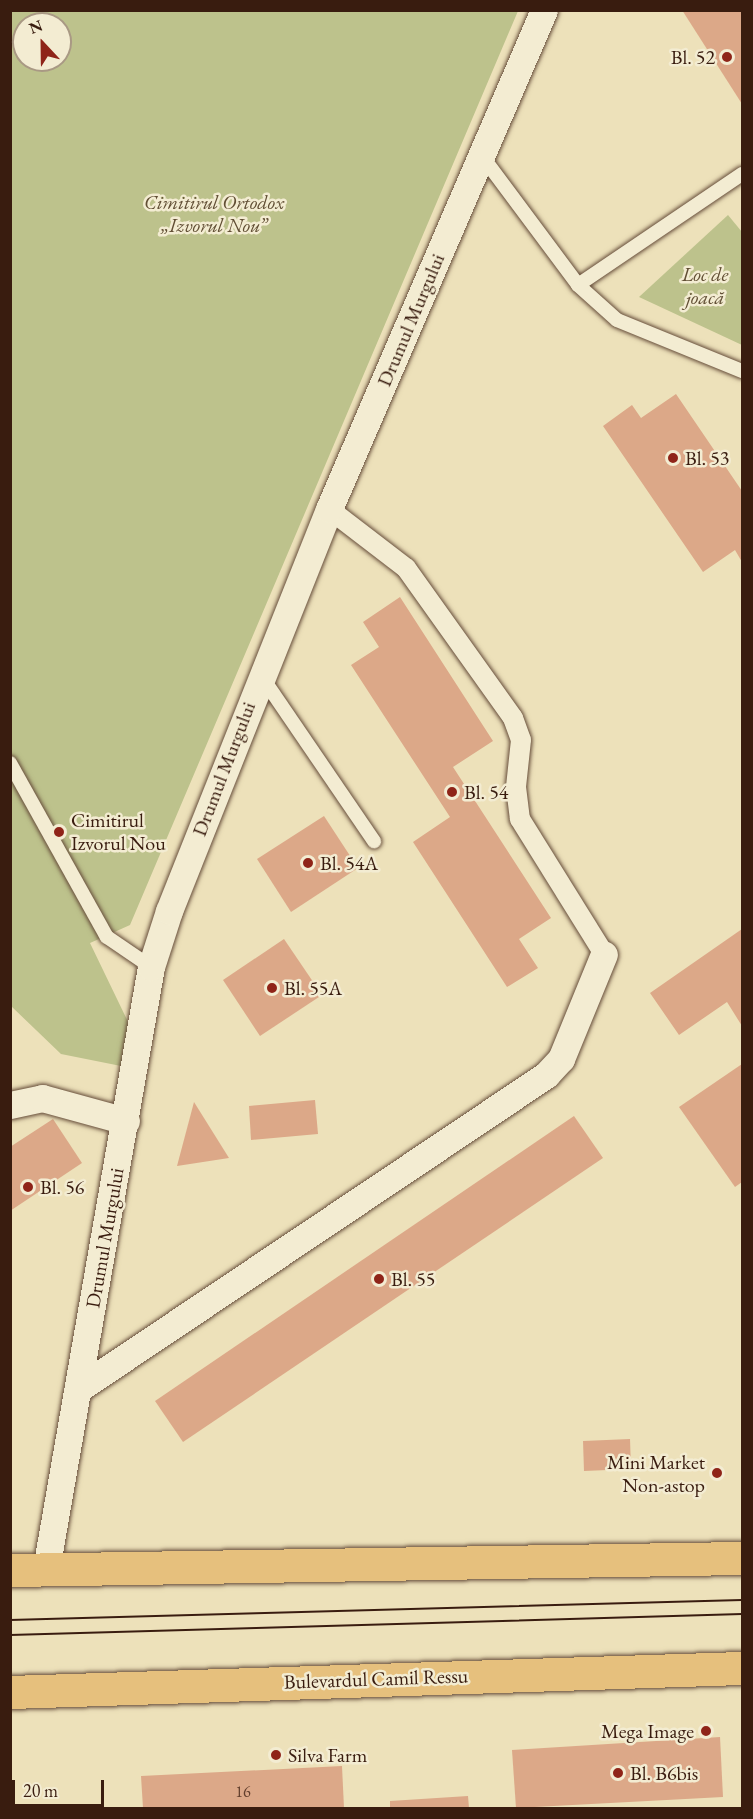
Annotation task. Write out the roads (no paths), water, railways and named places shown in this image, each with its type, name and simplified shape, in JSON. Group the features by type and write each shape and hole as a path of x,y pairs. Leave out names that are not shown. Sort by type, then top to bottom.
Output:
{"main road":[{"path":"10,1570 742,1558"},
{"name":"Bulevardul Camil Ressu","path":"10,1692 742,1668"}],"street":[{"name":"Drumul Murgului","path":"46,1569 126,1121 151,966 261,674 328,509 544,10"},
{"path":"78,1389 546,1075 561,1059 604,954 520,819 516,787 521,740 513,718 406,568 328,509"},
{"path":"10,1105 42,1098 126,1121"}],"lane":[{"path":"482,156 578,285 617,320 742,371"},
{"path":"578,285 742,174"},
{"path":"261,674 374,841"},
{"path":"10,763 107,937 151,966"}],"tram line":[{"path":"10,1620 742,1600"},
{"path":"10,1635 742,1614"}],"place":[{"name":"Bl. 52","path":"727,57"},
{"name":"Bl. 53","path":"673,458"},
{"name":"Bl. 54","path":"452,792"},
{"name":"Cimitirul Izvorul Nou","path":"59,832"},
{"name":"Bl. 54A","path":"308,863"},
{"name":"Bl. 55A","path":"272,988"},
{"name":"Bl. 56","path":"28,1187"},
{"name":"Bl. 55","path":"379,1279"},
{"name":"Mini Market Non-astop","path":"717,1473"},
{"name":"Mega Image","path":"706,1731"},
{"name":"Silva Farm","path":"276,1755"},
{"name":"Bl. B6bis","path":"618,1773"}],"park label":[{"name":"Cimitirul Ortodox „Izvorul Nou”","path":"214,214"},
{"name":"Loc de joacă","path":"705,286"}]}
